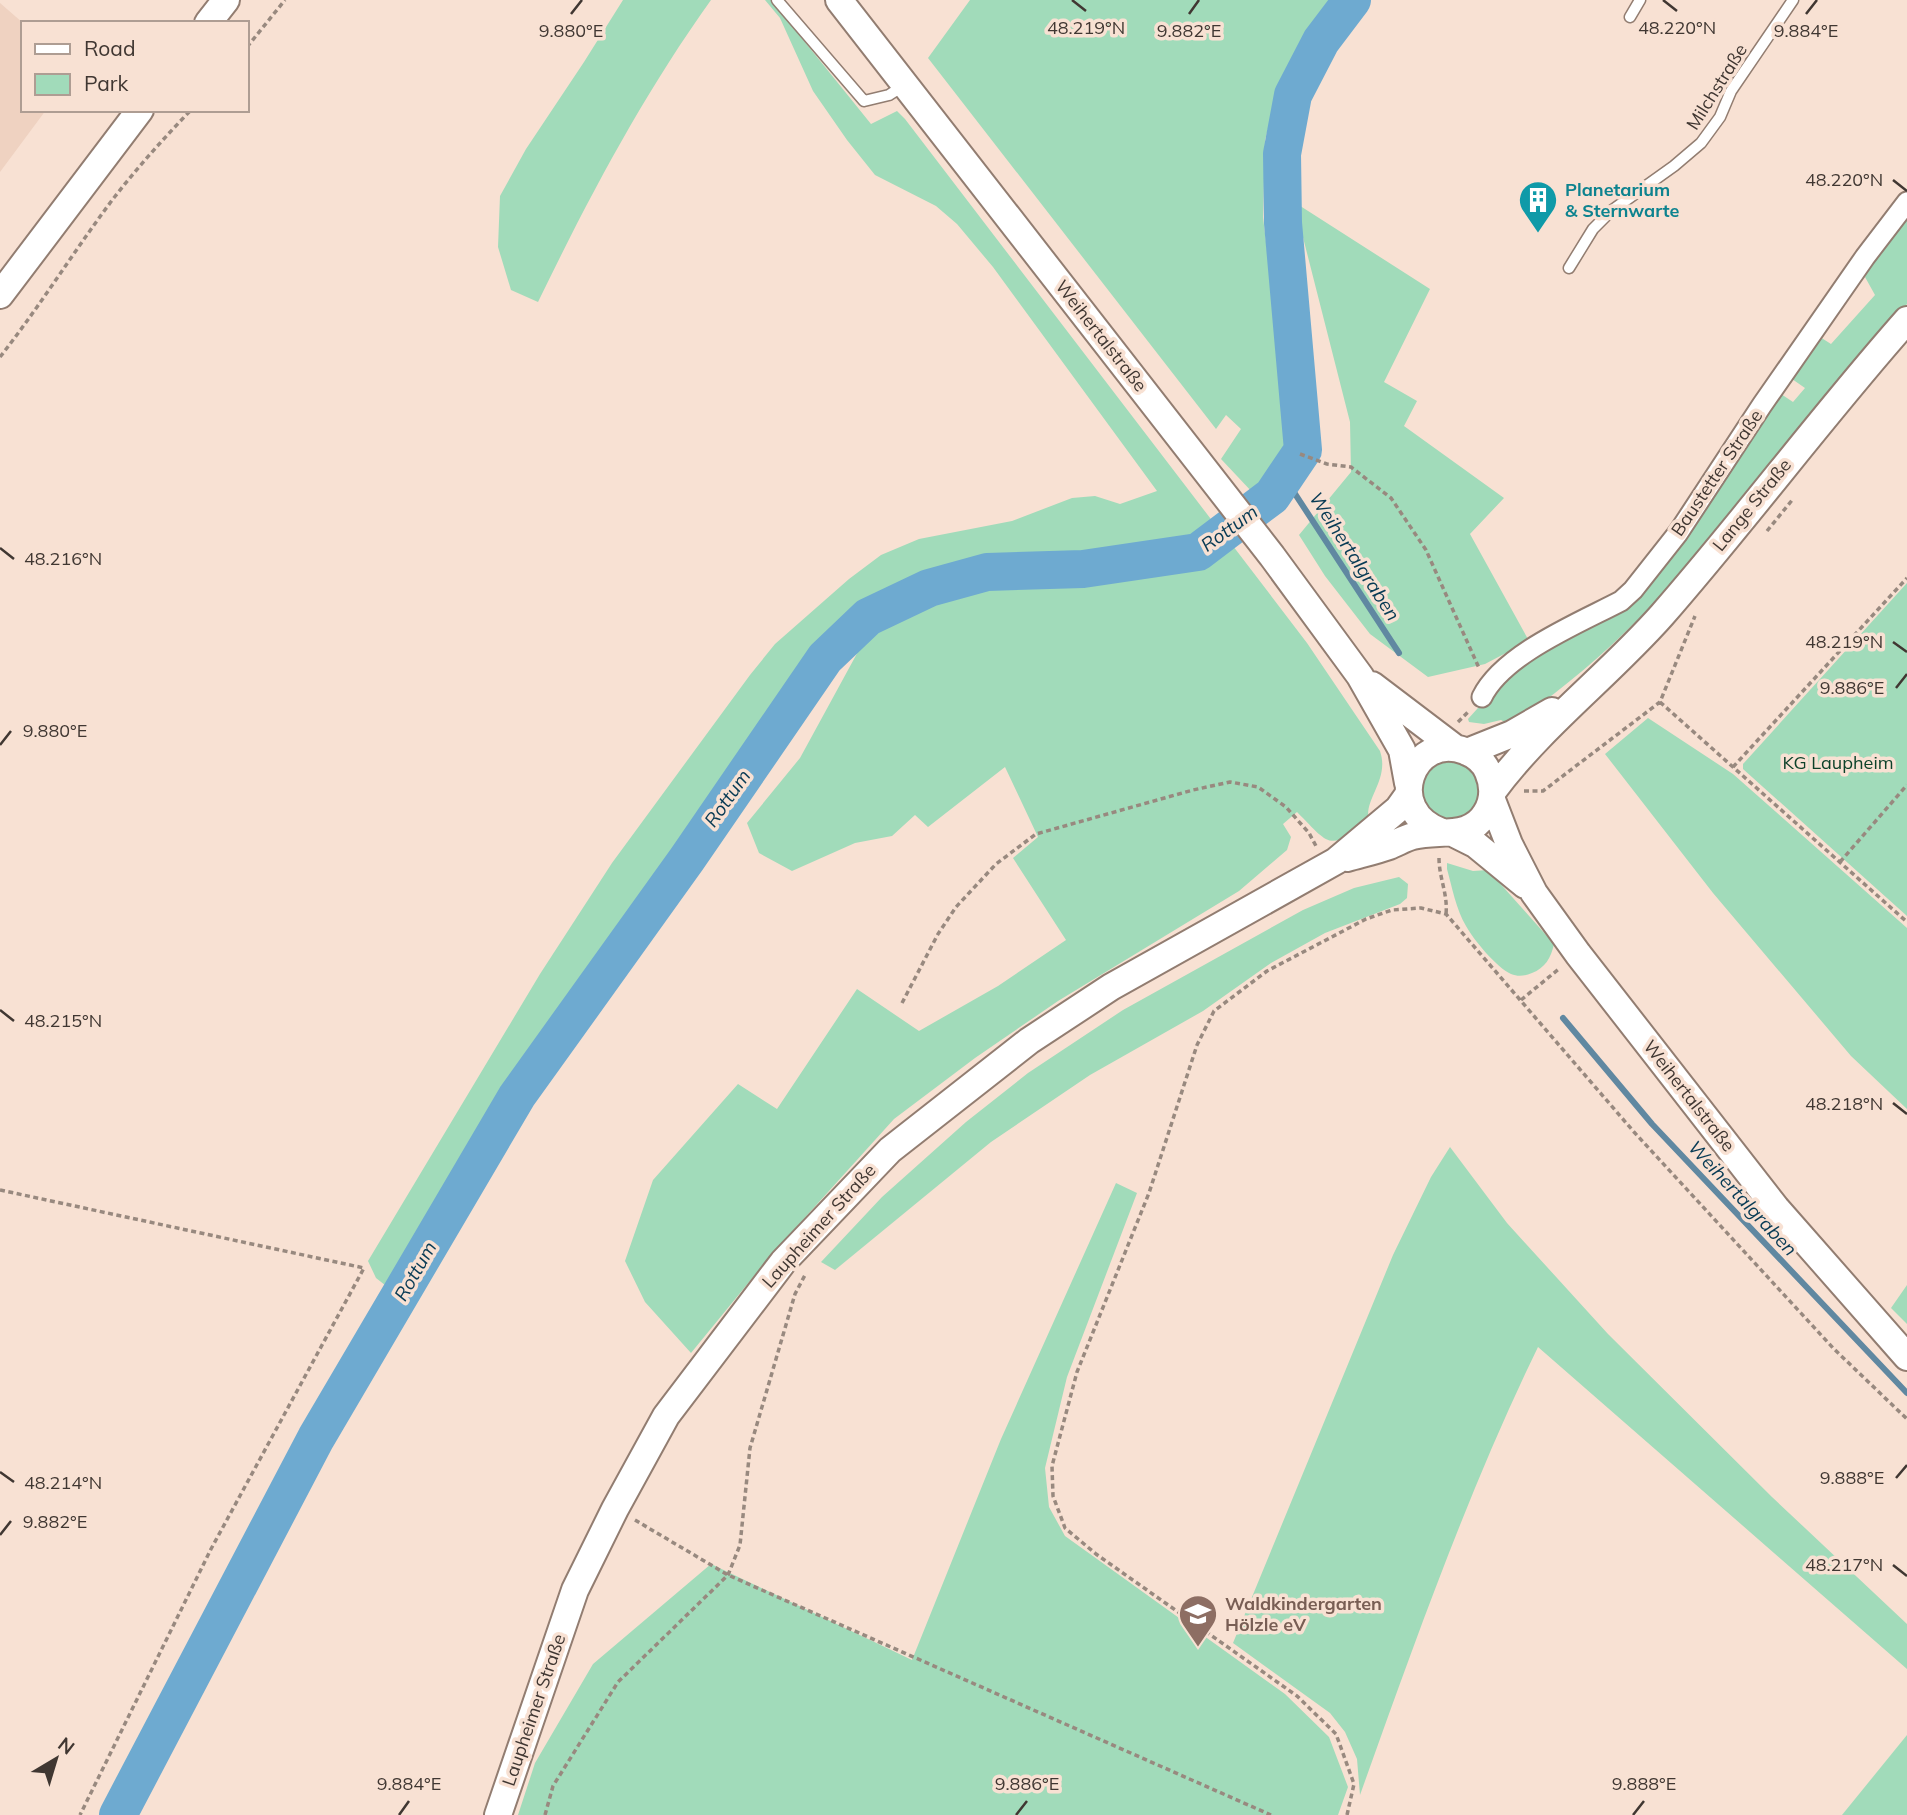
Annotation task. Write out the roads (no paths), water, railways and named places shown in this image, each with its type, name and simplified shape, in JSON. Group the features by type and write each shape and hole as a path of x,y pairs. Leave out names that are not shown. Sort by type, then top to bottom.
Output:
{"street":[{"path":"210,21 226,0"},
{"name":"Weihertalstraße","path":"839,0 1272,556 1360,676 1402,750 1408,789"},
{"path":"0,295 138,112"},
{"name":"Baustetter Straße","path":"1485,691 1518,657 1621,601 1633,590 1678,533 1762,405 1865,257 1907,202"},
{"name":"Lange Straße","path":"1500,794 1518,759 1661,616 1901,332"},
{"name":"Weihertalstraße","path":"1360,676 1412,718 1461,750"},
{"name":"Lange Straße","path":"1461,750 1512,734 1591,685"},
{"path":"1442,749 1461,750 1479,759 1500,794 1474,826 1445,841 1420,820 1412,808 1408,789 1412,772 1430,753 1442,749"},
{"name":"Laupheimer Straße","path":"498,1815 575,1590 615,1509 666,1416 783,1262 890,1150 1028,1041 1111,987 1331,864 1398,809 1408,789"},
{"name":"Weihertalstraße","path":"1500,794 1499,823 1534,893 1578,954 1776,1208 1907,1357"},
{"name":"Laupheimer Straße","path":"1331,864 1412,836 1445,841"},
{"name":"Weihertalstraße","path":"1445,841 1475,844 1534,893"}],"lane":[{"path":"777,0 864,101 889,95 906,84"},
{"path":"1630,17 1640,0"},
{"name":"Milchstraße","path":"1569,268 1593,229 1611,211 1701,143 1720,117 1731,91 1793,0"}],"waterway":[{"name":"Rottum","path":"118,1815 316,1438 517,1096 687,859 825,658 868,617 929,588 987,572 1083,569 1198,552 1272,496 1303,450 1283,223 1282,154 1293,95 1321,41 1352,0"},
{"name":"Weihertalgraben","path":"1284,477 1399,653"},
{"name":"Weihertalgraben","path":"1563,1018 1652,1124 1907,1393"}],"place":[{"name":"Planetarium & Sternwarte","path":"1538,234"},
{"name":"Waldkindergarten Hölzle eV","path":"1198,1648"}],"park label":[{"name":"KG Laupheim","path":"1838,763"}]}
